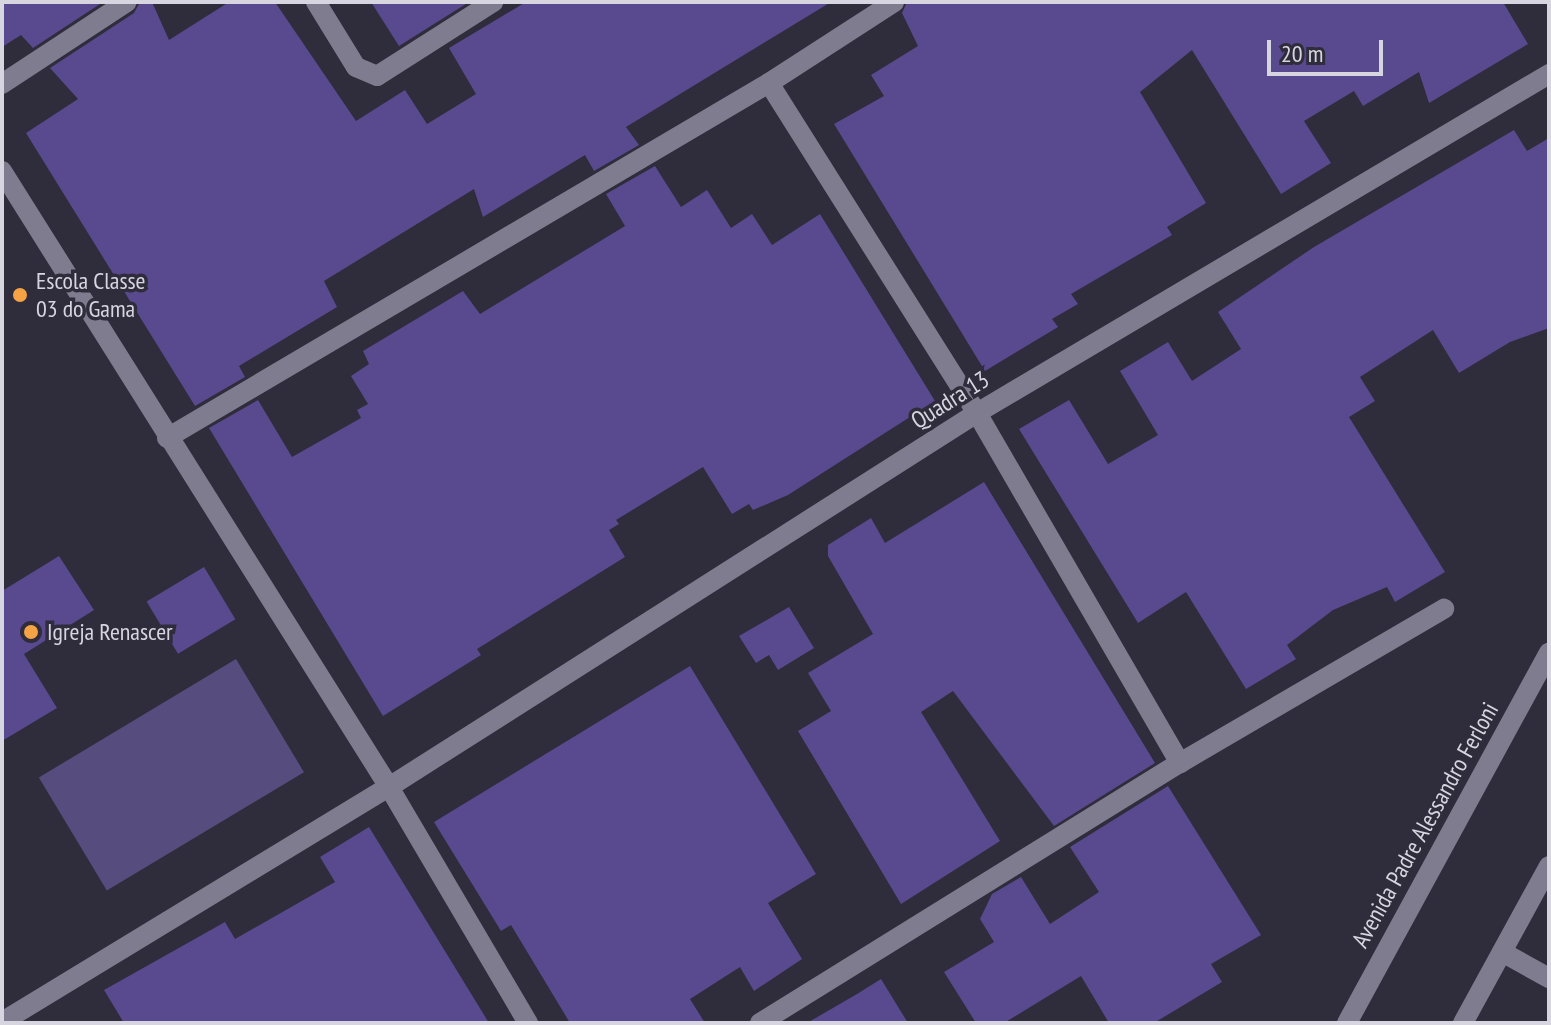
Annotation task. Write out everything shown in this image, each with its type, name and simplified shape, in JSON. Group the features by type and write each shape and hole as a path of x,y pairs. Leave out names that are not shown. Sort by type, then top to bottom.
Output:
{"street":[{"path":"2,84 127,2"},
{"path":"316,2 356,67 377,76 493,2"},
{"path":"167,438 769,83 894,2"},
{"name":"Quadra 13","path":"7,1017 389,787 977,413 1549,74"},
{"path":"769,83 977,413 1180,763"},
{"path":"2,171 389,787 528,1023"},
{"path":"760,1023 1180,763 1444,609"},
{"name":"Avenida Padre Alessandro Ferloni","path":"1347,1023 1549,652"},
{"path":"1463,1023 1549,866"},
{"path":"1502,952 1549,978"}],"shaded area":[{"path":"236,659 304,772 107,891 39,777"}],"building":[{"path":"2,2 103,2 33,48 21,35 2,47"},
{"path":"140,2 152,2 169,40 229,2 275,2 356,121 405,90 427,124 476,94 449,48 526,2 831,2 626,127 639,145 594,171 585,155 483,217 474,189 324,281 337,307 239,366 245,377 195,406 26,133 78,99 50,68 134,13"},
{"path":"371,2 469,2 399,46"},
{"path":"907,2 1503,2 1528,44 1429,103 1419,72 1363,106 1354,91 1304,121 1331,163 1281,194 1192,50 1140,92 1206,203 1167,227 1172,235 1071,294 1078,304 1052,319 1058,327 985,371 834,124 884,96 871,75 918,46 902,13"},
{"path":"1514,130 1527,151 1549,138 1549,328 1510,342 1459,373 1433,330 1360,377 1375,401 1349,417 1445,572 1395,602 1387,587 1333,610 1287,645 1296,659 1246,689 1186,592 1138,623 1019,429 1069,400 1108,464 1158,435 1120,371 1168,342 1192,381 1241,349 1218,312 1314,247"},
{"path":"655,166 681,207 707,190 731,228 752,214 772,245 820,214 935,401 788,495 753,510 749,504 732,514 703,467 616,520 619,524 609,530 625,557 477,649 481,655 383,716 209,428 258,400 292,457 361,418 357,410 368,404 351,376 369,364 363,351 463,291 480,314 625,226 606,194"},
{"path":"984,482 1155,763 1054,826 953,691 921,712 1000,841 901,904 798,731 831,711 808,673 873,634 828,556 828,545 871,518 885,543"},
{"name":"Igreja Renascer","path":"59,556 94,610 24,654 57,708 2,741 2,591"},
{"path":"204,567 235,619 178,654 147,602"},
{"path":"789,607 814,648 778,670 769,655 756,663 739,636"},
{"path":"690,666 816,874 768,903 802,959 754,991 740,967 690,999 705,1023 570,1023 511,925 501,931 434,822"},
{"path":"1168,786 1261,935 1211,964 1222,982 1154,1023 1109,1023 1081,976 1004,1023 976,1023 944,972 994,942 980,919 992,894 1021,877 1050,924 1099,892 1070,847"},
{"path":"369,827 489,1023 124,1023 104,990 225,922 235,939 335,882 320,857"},
{"path":"881,979 908,1023 807,1023 857,994"}],"place":[{"name":"Escola Classe 03 do Gama","path":"20,295"},
{"name":"Igreja Renascer","path":"31,632"}]}
